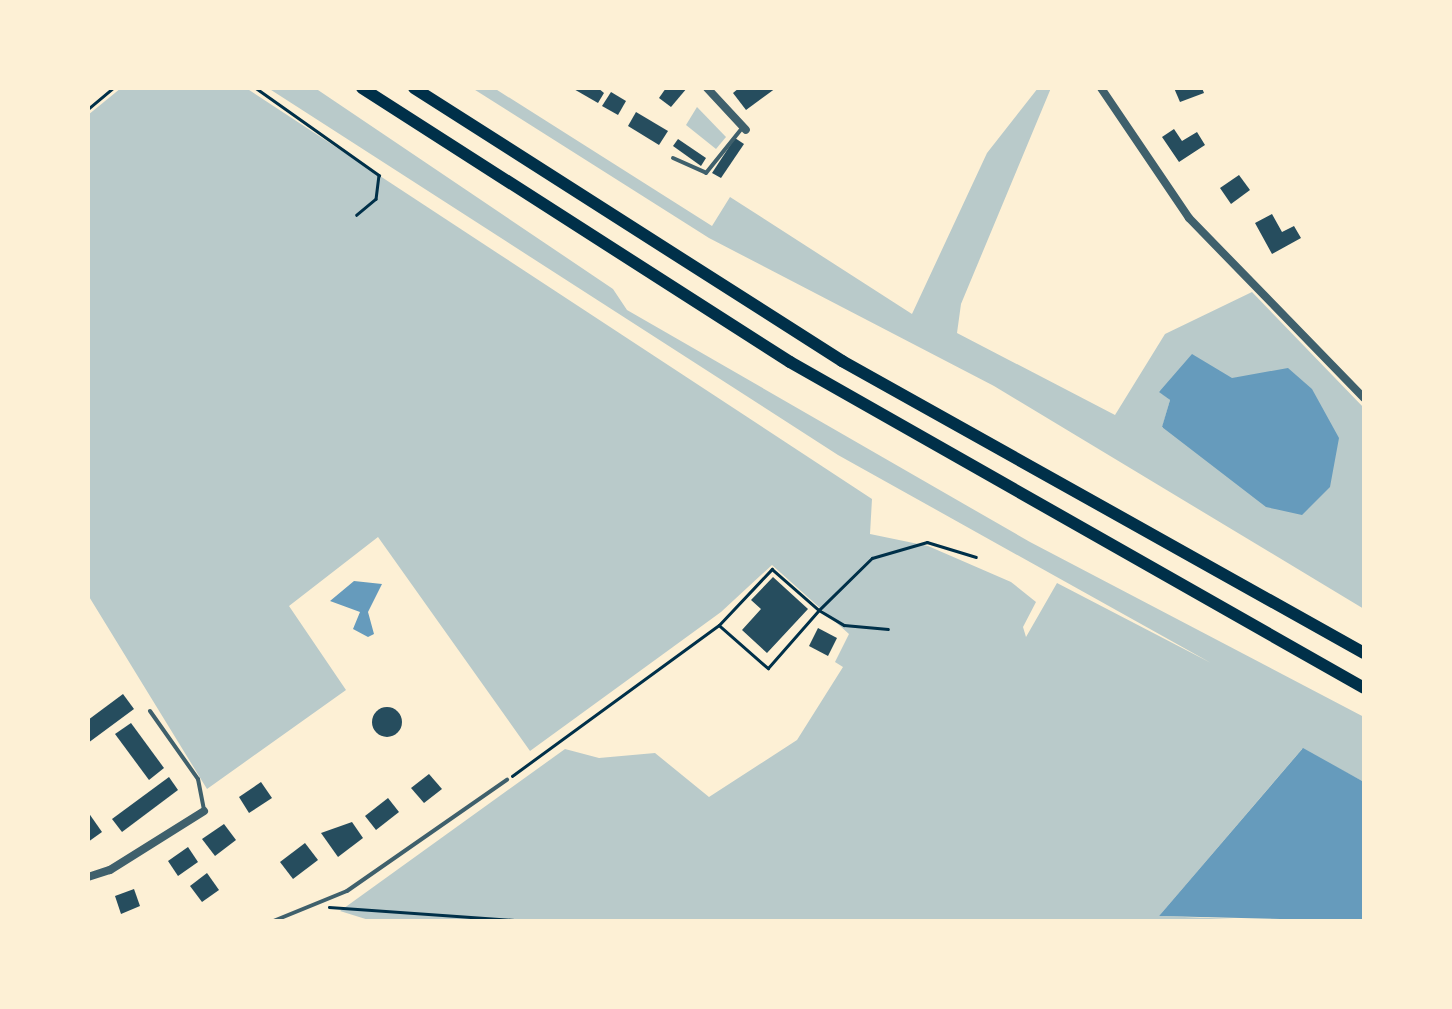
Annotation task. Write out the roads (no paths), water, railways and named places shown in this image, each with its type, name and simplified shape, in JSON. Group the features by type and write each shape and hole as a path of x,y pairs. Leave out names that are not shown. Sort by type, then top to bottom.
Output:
{"highway":[{"path":"362,88 790,362 1364,688"},
{"path":"414,88 842,361 1364,652"}],"street":[{"path":"707,88 744,128"},
{"path":"1101,88 1189,218 1364,398"},
{"path":"88,877 110,870 204,811"}],"lane":[{"path":"673,158 706,173 744,128"},
{"path":"150,711 198,780 204,811"},
{"path":"192,922 271,922 324,905 507,780"}],"water":[{"path":"1192,354 1232,378 1288,368 1312,389 1339,438 1330,487 1302,515 1266,507 1162,427 1170,400 1159,392"},
{"path":"354,581 382,584 368,612 374,634 368,637 353,629 360,612 330,601"},
{"path":"1303,748 1364,782 1364,921 1159,916"}]}
